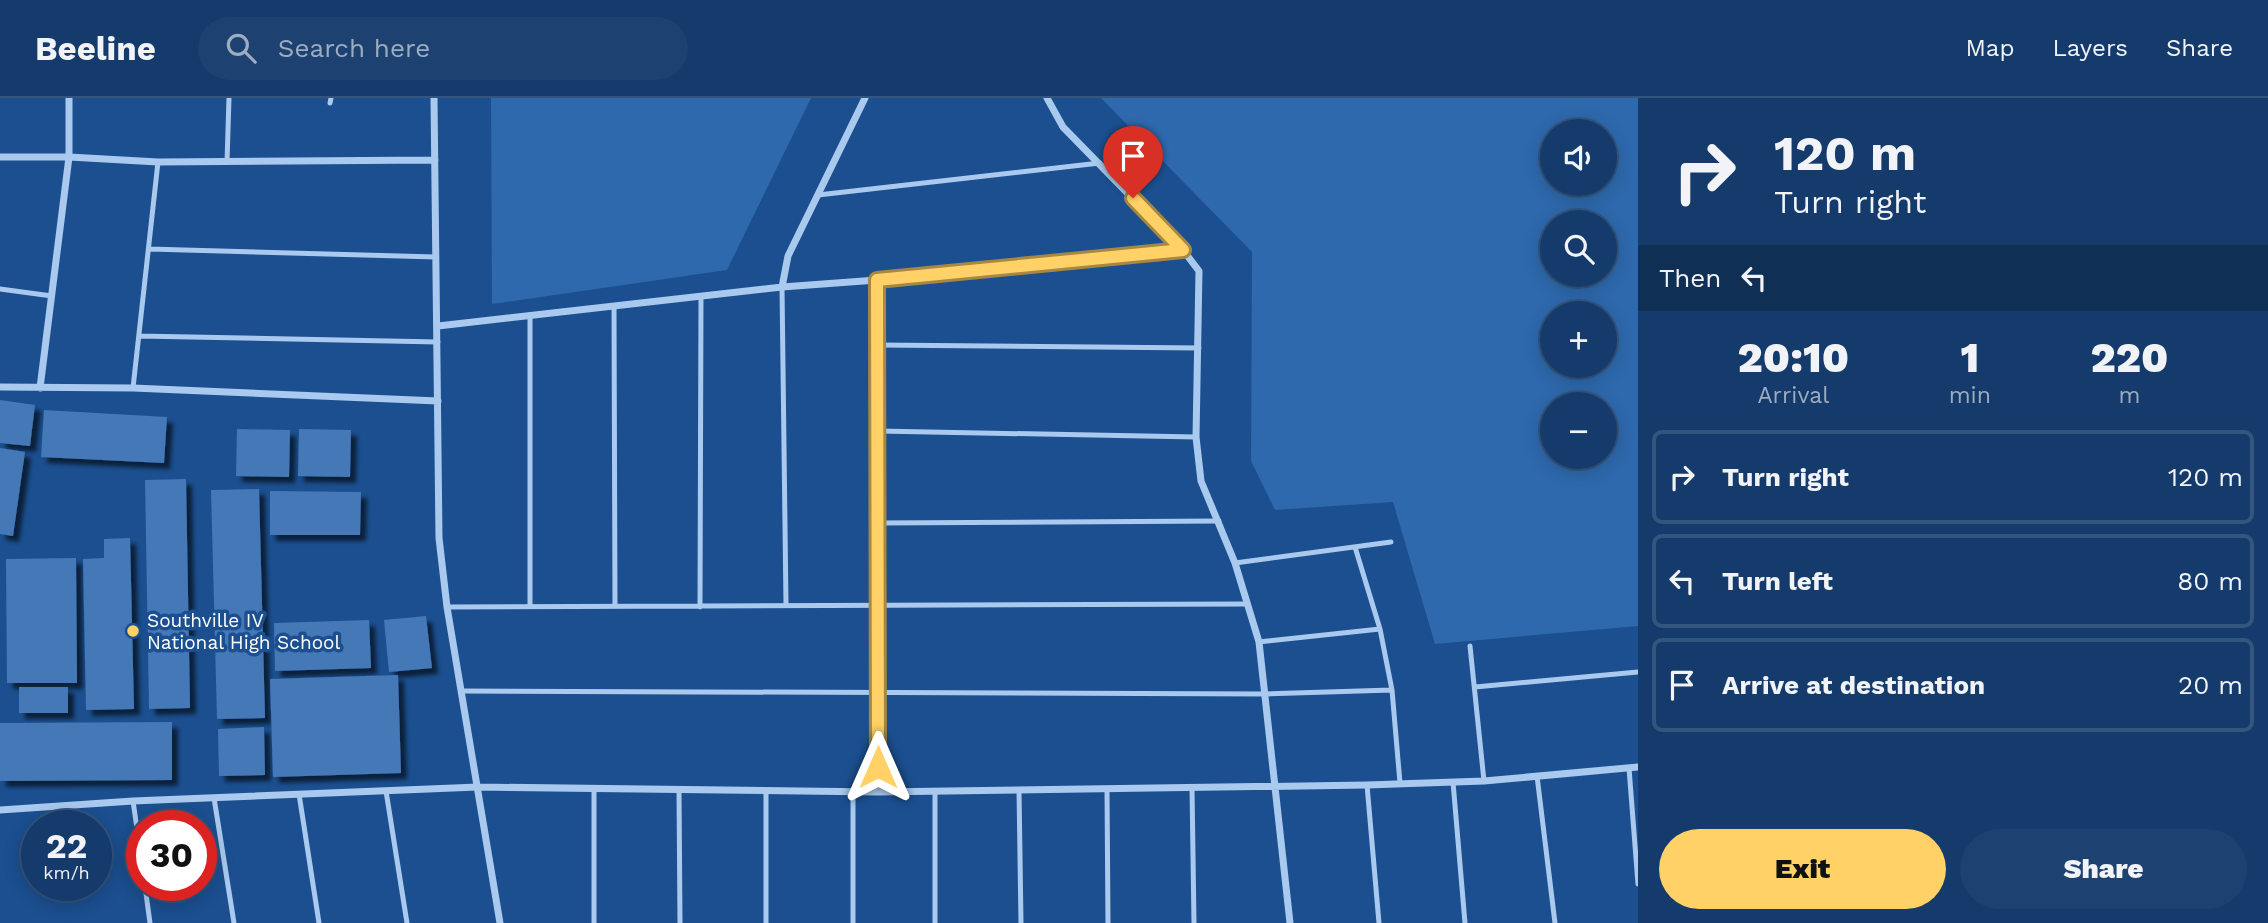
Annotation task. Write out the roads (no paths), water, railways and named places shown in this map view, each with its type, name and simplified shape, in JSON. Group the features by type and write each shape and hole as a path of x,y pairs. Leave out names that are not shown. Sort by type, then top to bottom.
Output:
{"street":[{"path":"40,388 69,157 69,98"},
{"path":"434,98 439,538 447,607 500,923"},
{"path":"782,286 788,256 865,98"},
{"path":"1047,98 1063,127 1183,250 1199,271 1196,437 1202,481 1234,563 1259,642 1290,923"},
{"path":"0,157 69,157 158,162 435,160"},
{"path":"438,326 782,286 877,280 1183,250"},
{"path":"877,280 878,792"},
{"path":"0,387 133,388 438,401"},
{"path":"0,810 133,801 478,787 878,792 1367,785 1484,780 1638,767"}],"lane":[{"path":"227,162 229,98"},
{"path":"133,388 158,162"},
{"path":"817,195 1100,163"},
{"path":"149,249 436,257"},
{"path":"782,286 786,605"},
{"path":"0,289 52,296"},
{"path":"700,607 701,296"},
{"path":"614,306 615,606"},
{"path":"530,315 530,606"},
{"path":"139,336 438,342"},
{"path":"878,345 1199,348"},
{"path":"878,431 1196,437"},
{"path":"878,523 1219,521"},
{"path":"1234,563 1391,542"},
{"path":"1355,547 1380,629 1392,690 1400,783"},
{"path":"447,607 1248,604"},
{"path":"1259,642 1380,629"},
{"path":"1470,646 1484,780"},
{"path":"1475,687 1638,673"},
{"path":"461,691 1266,694 1392,690"},
{"path":"1629,768 1638,884"},
{"path":"1537,776 1555,923"},
{"path":"1453,782 1465,923"},
{"path":"1367,785 1379,923"},
{"path":"1192,787 1194,923"},
{"path":"594,788 594,923"},
{"path":"679,789 680,923"},
{"path":"1107,789 1108,923"},
{"path":"766,790 766,923"},
{"path":"1019,790 1021,923"},
{"path":"386,791 407,923"},
{"path":"853,791 853,923"},
{"path":"935,791 935,923"},
{"path":"299,794 319,923"},
{"path":"214,798 234,923"},
{"path":"133,801 134,810"},
{"path":"147,901 150,923"}],"place":[{"name":"Southville IV National High School","path":"133,631"}]}
